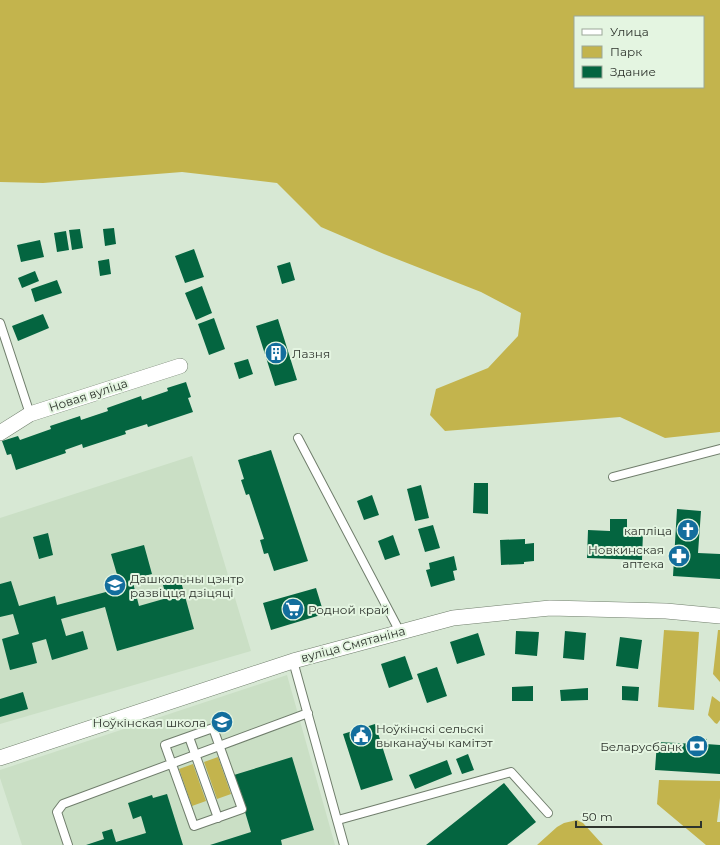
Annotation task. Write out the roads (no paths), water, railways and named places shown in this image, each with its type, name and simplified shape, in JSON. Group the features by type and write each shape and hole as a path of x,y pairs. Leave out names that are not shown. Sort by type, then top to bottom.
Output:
{"street":[{"name":"Новая вуліца","path":"0,433 30,414 180,366"},
{"name":"вуліца Смятаніна","path":"0,758 293,660 453,618 550,608 666,611 720,616"}],"lane":[{"path":"0,323 30,414"},
{"path":"298,438 400,632"},
{"path":"613,477 720,449"},
{"path":"293,660 344,845"},
{"path":"68,845 57,812 63,804 308,713"},
{"path":"213,728 219,746 242,810 194,826 165,745 213,728"},
{"path":"189,737 218,818"},
{"path":"338,820 511,772 548,813"}],"place":[{"name":"Лазня","path":"276,353"},
{"name":"капліца","path":"688,530"},
{"name":"Новкинская аптека","path":"679,556"},
{"name":"Дашкольны цэнтр развіцця дзіцяці","path":"115,585"},
{"name":"Родной край","path":"293,609"},
{"name":"Ноўкінская школа","path":"222,722"},
{"name":"Ноўкінскі сельскі выканаўчы камітэт","path":"361,735"},
{"name":"Беларусбанк","path":"697,746"}]}
